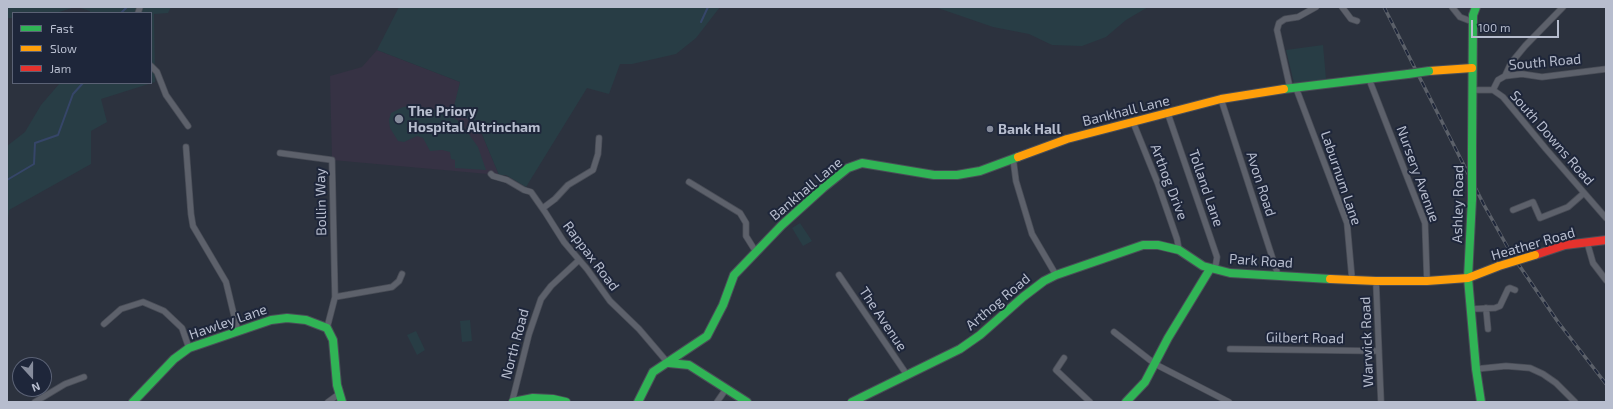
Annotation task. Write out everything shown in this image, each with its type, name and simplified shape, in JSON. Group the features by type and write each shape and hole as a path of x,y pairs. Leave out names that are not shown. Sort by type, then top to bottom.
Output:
{"street":[{"name":"Laburnum Lane","path":"1316,7 1298,17 1285,19 1279,23 1277,30 1293,88 1347,223 1352,280"},
{"path":"1342,7 1350,19 1357,22"},
{"path":"1452,7 1460,17 1473,22"},
{"name":"Ashley Road","path":"1476,7 1473,15 1472,199 1468,278 1476,369 1481,402"},
{"path":"1505,76 1511,63 1525,46 1563,7"},
{"path":"152,67 157,72 166,95 188,126"},
{"name":"Bankhall Lane","path":"638,402 654,372 660,366 668,364 707,336 723,306 734,275 813,197 848,168 862,163 934,175 957,175 980,171 1067,139 1221,99 1293,88 1429,71 1472,68"},
{"name":"South Road","path":"1493,90 1498,80 1505,76 1522,74 1542,77 1606,69"},
{"name":"Nursery Avenue","path":"1369,79 1425,223 1427,281"},
{"name":"South Downs Road","path":"1473,90 1493,90 1503,98 1606,218"},
{"name":"Avon Road","path":"1221,99 1278,275"},
{"name":"Tolland Lane","path":"1168,114 1217,257 1213,270"},
{"name":"Arthog Drive","path":"1133,122 1158,184 1177,239 1179,250"},
{"path":"543,208 555,199 568,185 593,170 598,154 599,138"},
{"path":"186,147 190,214 193,226 226,282 238,332"},
{"name":"Bollin Way","path":"280,153 332,160 334,297 327,328"},
{"path":"1013,158 1016,181 1032,234 1056,275"},
{"name":"Rappax Road","path":"490,174 507,180 524,190 531,192 543,208 564,242 610,302 639,329 668,364"},
{"path":"689,182 740,212 746,223 746,236 756,252"},
{"path":"1513,210 1533,202 1540,218 1568,207 1584,193"},
{"name":"Heather Road","path":"1468,278 1499,266 1566,245 1606,240"},
{"path":"1587,242 1593,263 1606,280"},
{"name":"Arthog Road","path":"852,402 946,357 970,343 1023,297 1044,281 1056,275 1143,245 1158,245 1179,250 1195,262 1213,270"},
{"name":"North Road","path":"513,402 529,334 541,299 550,286 579,260"},
{"name":"Park Road","path":"1126,402 1145,382 1168,338 1213,270 1242,274 1376,281 1427,281 1468,278"},
{"path":"334,297 386,289 397,284 402,274"},
{"name":"The Avenue","path":"839,275 907,375"},
{"name":"Warwick Road","path":"1376,281 1381,402"},
{"path":"1471,309 1495,308 1500,306 1508,289 1510,288 1515,290"},
{"path":"104,324 120,309 143,302 164,311 182,328 189,348"},
{"path":"1486,308 1488,329"},
{"name":"Hawley Lane","path":"133,402 174,359 189,348 271,320 287,318 306,320 327,328"},
{"path":"327,328 332,340 337,385 341,398 328,402"},
{"path":"1114,332 1155,364 1229,402"},
{"name":"Gilbert Road","path":"1230,349 1380,351"},
{"path":"1064,358 1056,370 1090,402"},
{"path":"668,364 679,363 689,365 748,402"},
{"path":"1476,369 1506,366 1530,368 1543,374 1556,383 1575,402"},
{"path":"35,402 65,384 84,377"},
{"path":"717,402 726,389"},
{"path":"513,402 533,398 553,399 566,402"}],"shaded area":[{"path":"7,7 75,7 59,12 12,12 12,18 7,18"},
{"path":"77,7 171,7 168,13 154,14 155,82 152,83 152,12 90,11"},
{"path":"399,7 720,7 696,38 676,54 632,64 620,64 609,94 587,88 526,187 506,175 499,175 481,132 454,106 460,82 377,50"},
{"path":"935,7 1148,7 1126,20 1106,37 1082,46 1052,45 1029,34 993,27"},
{"path":"1323,45 1326,79 1294,83 1286,50"},
{"name":"The Priory Hospital Altrincham","path":"377,50 460,82 455,106 481,132 499,175 332,160 330,76 362,67"},
{"path":"59,84 149,84 101,99 107,122 91,131 91,164 9,210 7,228 7,146 25,132 41,105"},
{"path":"414,106 438,110 452,116 461,123 478,147 486,170 455,168 455,160 451,159 450,152 442,150 430,151 423,138 417,136 404,142 398,141 390,128 389,120 391,113 403,107"},
{"path":"800,223 812,241 803,246 792,228"},
{"path":"470,320 472,341 462,342 460,321"},
{"path":"416,331 425,350 417,355 407,335"}],"waterway":[{"path":"122,12 127,7"},
{"path":"701,22 708,7"},
{"path":"7,180 34,164 35,143 58,135 73,94 82,84"}],"railway":[{"path":"1384,7 1484,205 1512,255 1558,322 1606,384"}],"traffic: fast":[{"path":"1472,148 1473,15 1476,7"},
{"path":"1408,74 1429,71"},
{"path":"1284,89 1408,74"},
{"path":"1472,148 1472,199"},
{"path":"638,402 653,372 707,336 723,305 734,275 782,225 823,188 848,168 862,163 934,175 957,175 980,171 1018,157"},
{"path":"1472,199 1468,278 1476,369 1481,402"},
{"path":"852,402 960,349 980,335 1023,297 1044,281 1056,275 1143,245 1158,245 1179,250 1203,266 1230,273 1330,279"},
{"path":"1126,402 1145,382 1168,338 1210,269"},
{"path":"133,402 174,359 189,348 271,320 287,318 306,320 327,328 333,340 337,385 342,402"},
{"path":"669,363 689,365 747,402"},
{"path":"513,402 533,398 553,399 566,402"}],"traffic: slow":[{"path":"1429,71 1472,68"},
{"path":"1018,157 1067,139 1221,99 1284,89"},
{"path":"1499,266 1535,255"},
{"path":"1330,279 1427,281 1468,278 1499,266"}],"traffic: jam":[{"path":"1535,255 1565,245 1606,240"}],"place":[{"name":"The Priory Hospital Altrincham","path":"399,119"},
{"name":"Bank Hall","path":"990,129"}]}
